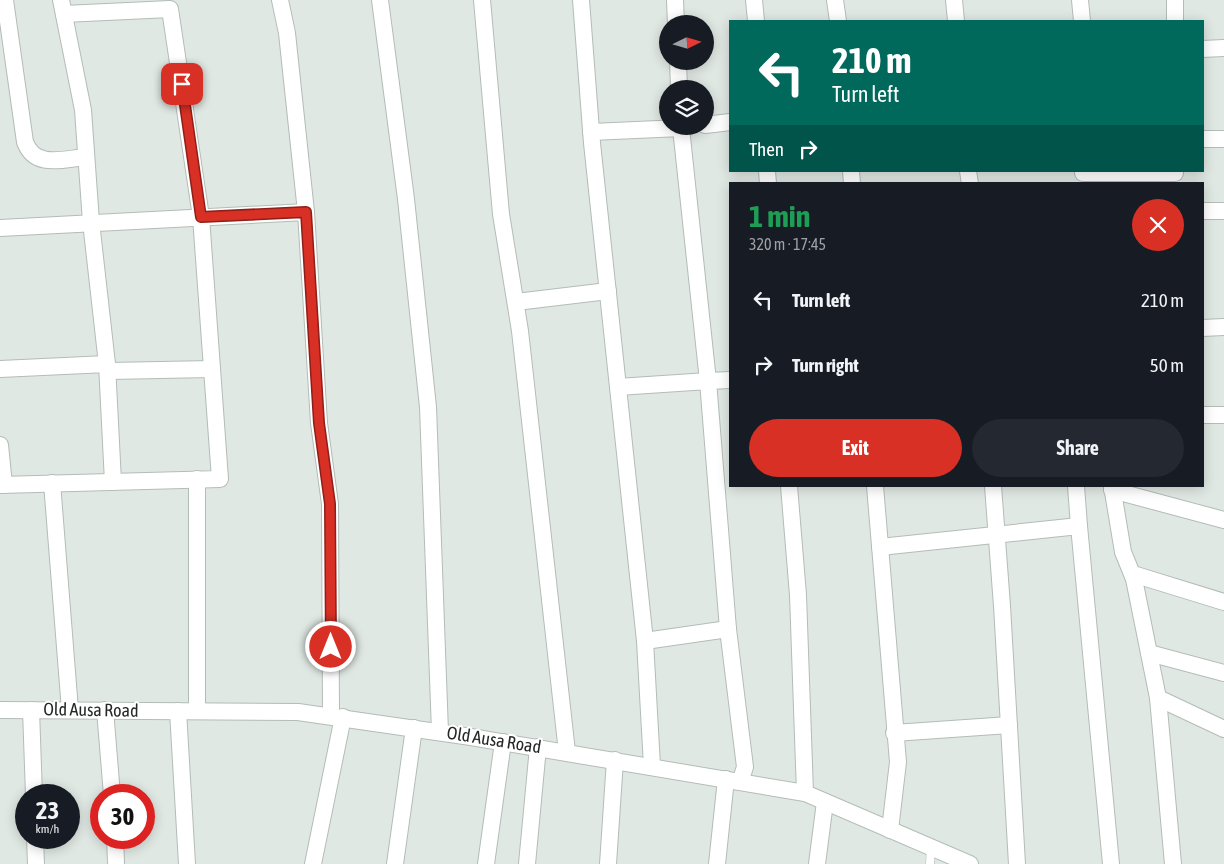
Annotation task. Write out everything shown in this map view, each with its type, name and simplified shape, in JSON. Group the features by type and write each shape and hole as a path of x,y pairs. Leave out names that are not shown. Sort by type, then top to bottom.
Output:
{"street":[{"path":"5,0 29,153 34,157 44,160 86,157"},
{"path":"280,0 287,33 306,212 319,423 330,504 337,716 312,864"},
{"path":"380,0 406,199 428,407 440,732"},
{"path":"482,0 501,214 516,302 540,494 567,752"},
{"path":"580,0 591,132 645,641 652,766"},
{"path":"675,0 676,15"},
{"path":"754,0 756,20"},
{"path":"836,0 838,20"},
{"path":"954,0 956,20"},
{"path":"1080,0 1082,20"},
{"path":"1175,0 1176,20"},
{"path":"0,445 2,485 113,482 220,478 201,217 169,4 62,7 83,110 91,222 108,368 113,482"},
{"path":"1204,49 1224,48"},
{"path":"714,124 729,122"},
{"path":"591,132 659,128"},
{"path":"687,135 728,629 745,767 733,780 717,864"},
{"path":"1204,139 1224,139"},
{"path":"1083,176 1175,176"},
{"path":"1204,211 1224,211"},
{"path":"0,228 306,212"},
{"path":"516,302 608,291"},
{"path":"1204,328 1224,327"},
{"path":"0,369 108,368 212,370"},
{"path":"618,387 729,380"},
{"path":"1204,415 1224,415"},
{"path":"197,479 198,711"},
{"path":"52,483 70,710"},
{"path":"789,487 798,595 805,793"},
{"path":"875,487 894,733 898,762 890,830"},
{"path":"993,487 1017,864"},
{"path":"1076,487 1111,864"},
{"path":"1173,864 1158,698 1133,574 1123,552 1112,488 1224,520"},
{"path":"880,547 1079,526"},
{"path":"1133,574 1224,602"},
{"path":"645,641 728,629"},
{"path":"1149,653 1224,673"},
{"path":"1158,698 1224,729"},
{"name":"Old Ausa Road","path":"0,710 298,712 337,716 567,752 805,793 970,864"},
{"path":"31,710 34,784"},
{"path":"106,710 111,784"},
{"path":"178,711 187,864"},
{"path":"894,733 1009,725"},
{"path":"395,864 414,728"},
{"path":"486,864 502,742"},
{"path":"527,864 538,748"},
{"path":"608,864 615,760"},
{"path":"817,864 825,802"},
{"path":"35,849 36,864"},
{"path":"115,849 116,862"}],"lane":[{"path":"930,864 931,847"}],"route":[{"path":"182,84 201,217 306,212 319,423 330,504 331,647"}]}
